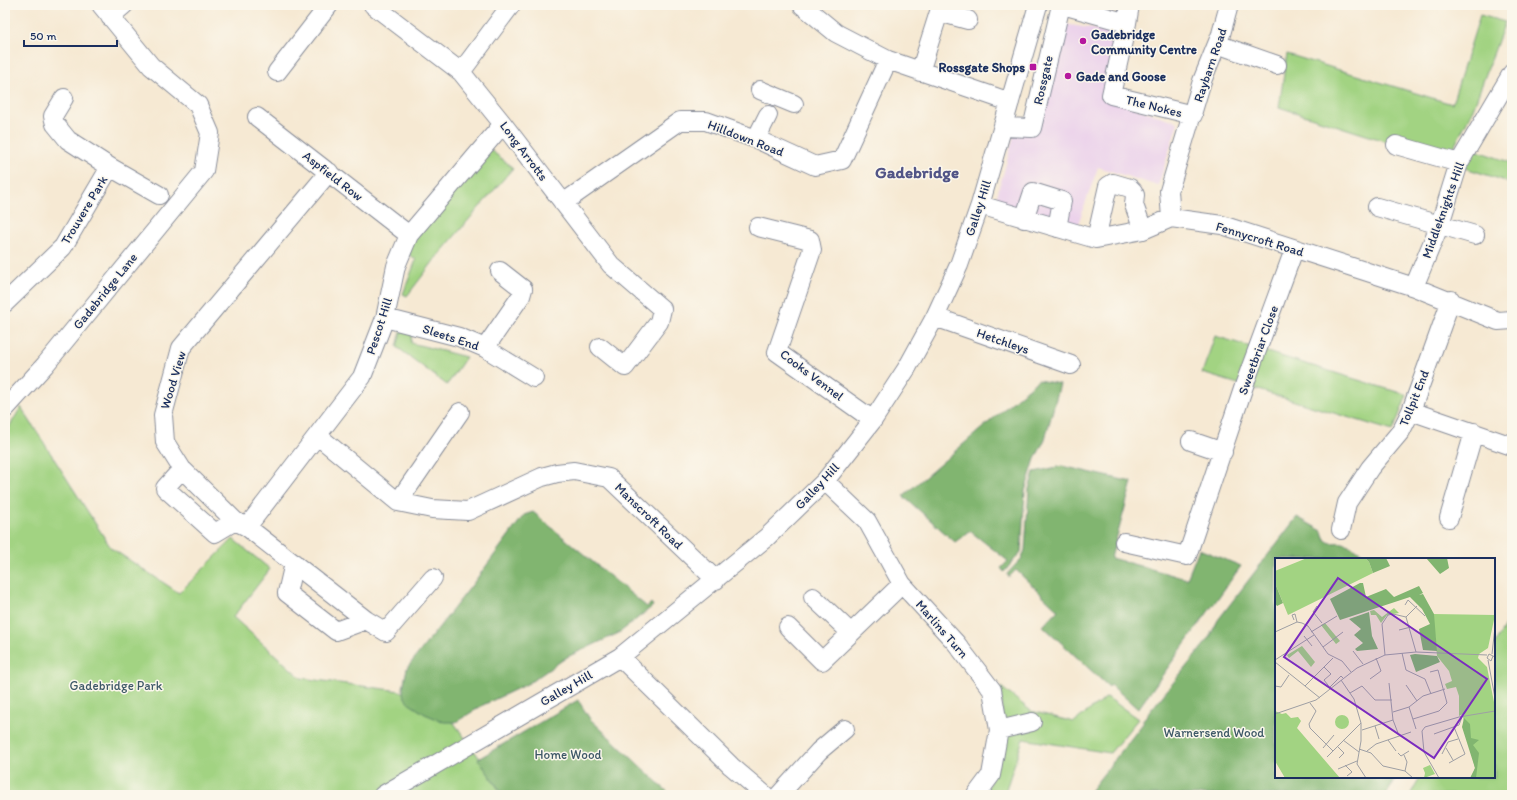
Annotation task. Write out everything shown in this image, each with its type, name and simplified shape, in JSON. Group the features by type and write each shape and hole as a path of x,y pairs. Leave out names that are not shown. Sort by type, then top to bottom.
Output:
{"street":[{"path":"105,11 124,5"},
{"path":"277,72 329,5"},
{"name":"Long Arrotts","path":"373,5 461,72 503,124 611,265 662,309 659,322 625,367 600,347"},
{"path":"461,72 511,5"},
{"path":"802,5 836,33 888,60 1010,102"},
{"name":"Galley Hill","path":"383,795 620,657 767,537 825,481 872,420 907,368 935,317 959,265 980,205 1038,5"},
{"path":"1062,5 1127,23 1130,5"},
{"name":"Rossgate","path":"1003,127 1032,128 1062,5"},
{"name":"Raybarn Road","path":"1171,218 1170,191 1202,81 1217,44 1229,5"},
{"name":"Gadebridge Lane","path":"5,409 45,365 204,171 210,133 198,105 151,66 105,11"},
{"path":"920,72 939,12 968,20"},
{"name":"The Nokes","path":"1127,23 1111,95 1193,115"},
{"path":"1217,44 1277,65"},
{"name":"Hilldown Road","path":"563,203 680,121 706,121 756,139 815,166 842,160 888,60"},
{"name":"Middleknights Hill","path":"1414,287 1440,224 1459,163 1512,72"},
{"path":"760,90 772,106"},
{"path":"64,98 54,116 55,124 68,140 159,195"},
{"path":"772,106 794,104"},
{"path":"756,139 772,106"},
{"name":"Aspfield Row","path":"257,117 409,235"},
{"name":"Pescot Hill","path":"241,524 318,436 362,377 385,318 396,266 409,235 503,124"},
{"path":"1396,145 1459,163"},
{"name":"Trouvere Park","path":"5,303 63,247 106,164"},
{"name":"Wood View","path":"329,172 181,348 163,415 165,442 182,469 241,524 294,563 366,620 386,632 433,578"},
{"path":"1096,239 1108,186 1113,184 1130,188 1133,191 1135,195 1134,205 1143,230"},
{"path":"1024,218 1033,192 1062,201 1057,228"},
{"path":"980,205 1096,239 1143,230 1171,218"},
{"path":"1377,207 1475,235"},
{"name":"Fennycroft Road","path":"1171,218 1222,225 1294,250 1414,287 1451,300 1498,321 1512,320"},
{"name":"Cooks Vennel","path":"758,227 810,240 812,250 777,352 872,420"},
{"name":"Sweetbriar Close","path":"1124,542 1187,556 1245,383 1294,250"},
{"path":"485,348 521,296 523,289 500,271"},
{"name":"Tollpit End","path":"1341,530 1347,503 1370,468 1401,431 1411,410 1451,300"},
{"name":"Hetchleys","path":"935,317 1071,365"},
{"name":"Sleets End","path":"385,318 459,337 485,348 534,378"},
{"path":"1411,410 1512,446"},
{"path":"398,502 460,412"},
{"path":"1449,518 1474,432"},
{"name":"Manscroft Road","path":"318,436 398,502 432,509 468,510 542,477 574,471 609,478 716,580"},
{"path":"1191,441 1223,452"},
{"path":"182,469 165,488 215,533 241,524"},
{"name":"Marlins Turn","path":"825,481 867,521 902,584 956,643 992,690 999,730 990,775 976,795"},
{"path":"294,563 287,594 336,631 366,620"},
{"path":"788,627 822,661 902,584"},
{"path":"813,597 851,633"},
{"path":"620,657 731,766 765,795"},
{"path":"999,730 1032,722"},
{"path":"779,795 819,752 845,729"}],"shaded area":[{"path":"1065,24 1117,33 1104,98 1178,122 1158,186 1098,167 1076,230 995,203 1019,118 1037,123"}],"green space":[{"path":"1480,15 1505,22 1473,109 1447,161 1279,107 1287,54 1452,104"},
{"path":"487,147 513,168 436,258 407,296 403,294 416,260 407,253 423,224"},
{"path":"1472,149 1512,163 1512,183 1462,167"},
{"path":"401,331 412,333 411,343 466,357 447,385 397,347"},
{"path":"1215,336 1407,395 1393,431 1202,373"},
{"path":"1038,380 1060,384 1045,439 1035,459 1025,491 1021,552 1004,572 1001,568 1008,561 970,531 955,542 903,496"},
{"name":"Gadebridge Park","path":"21,407 111,548 179,593 233,539 270,569 233,617 301,678 400,691 454,723 478,756 502,795 5,795 5,434"},
{"path":"1062,466 1132,482 1111,558 1187,579 1199,549 1241,566 1138,709 1111,685 1109,687 1043,626 1058,610 1016,570 1009,577 1007,574 1022,558 1025,550 1029,489 1034,472"},
{"path":"533,512 647,607 651,603 653,606 619,633 567,657 529,683 483,705 456,722 444,722 425,714 408,703 403,694 407,668 472,585 524,515"},
{"name":"Warnersend Wood","path":"1297,517 1322,531 1328,542 1346,544 1369,558 1275,558 1275,778 1396,778 1386,795 1087,795 1144,722 1142,721 1208,640 1218,620"},
{"path":"1512,613 1512,795 1410,795 1419,778 1495,778 1495,643"},
{"path":"1001,687 1031,711 1074,722 1107,697 1138,719 1110,753 1023,739 1004,795 985,795 1003,747"},
{"name":"Home Wood","path":"578,700 590,719 671,795 503,795 478,759"}],"place":[{"name":"Gadebridge Community Centre","path":"1083,41"},
{"name":"Rossgate Shops","path":"1033,67"},
{"name":"Gade and Goose","path":"1068,76"}],"district":[{"name":"Gadebridge","path":"917,172"}]}
